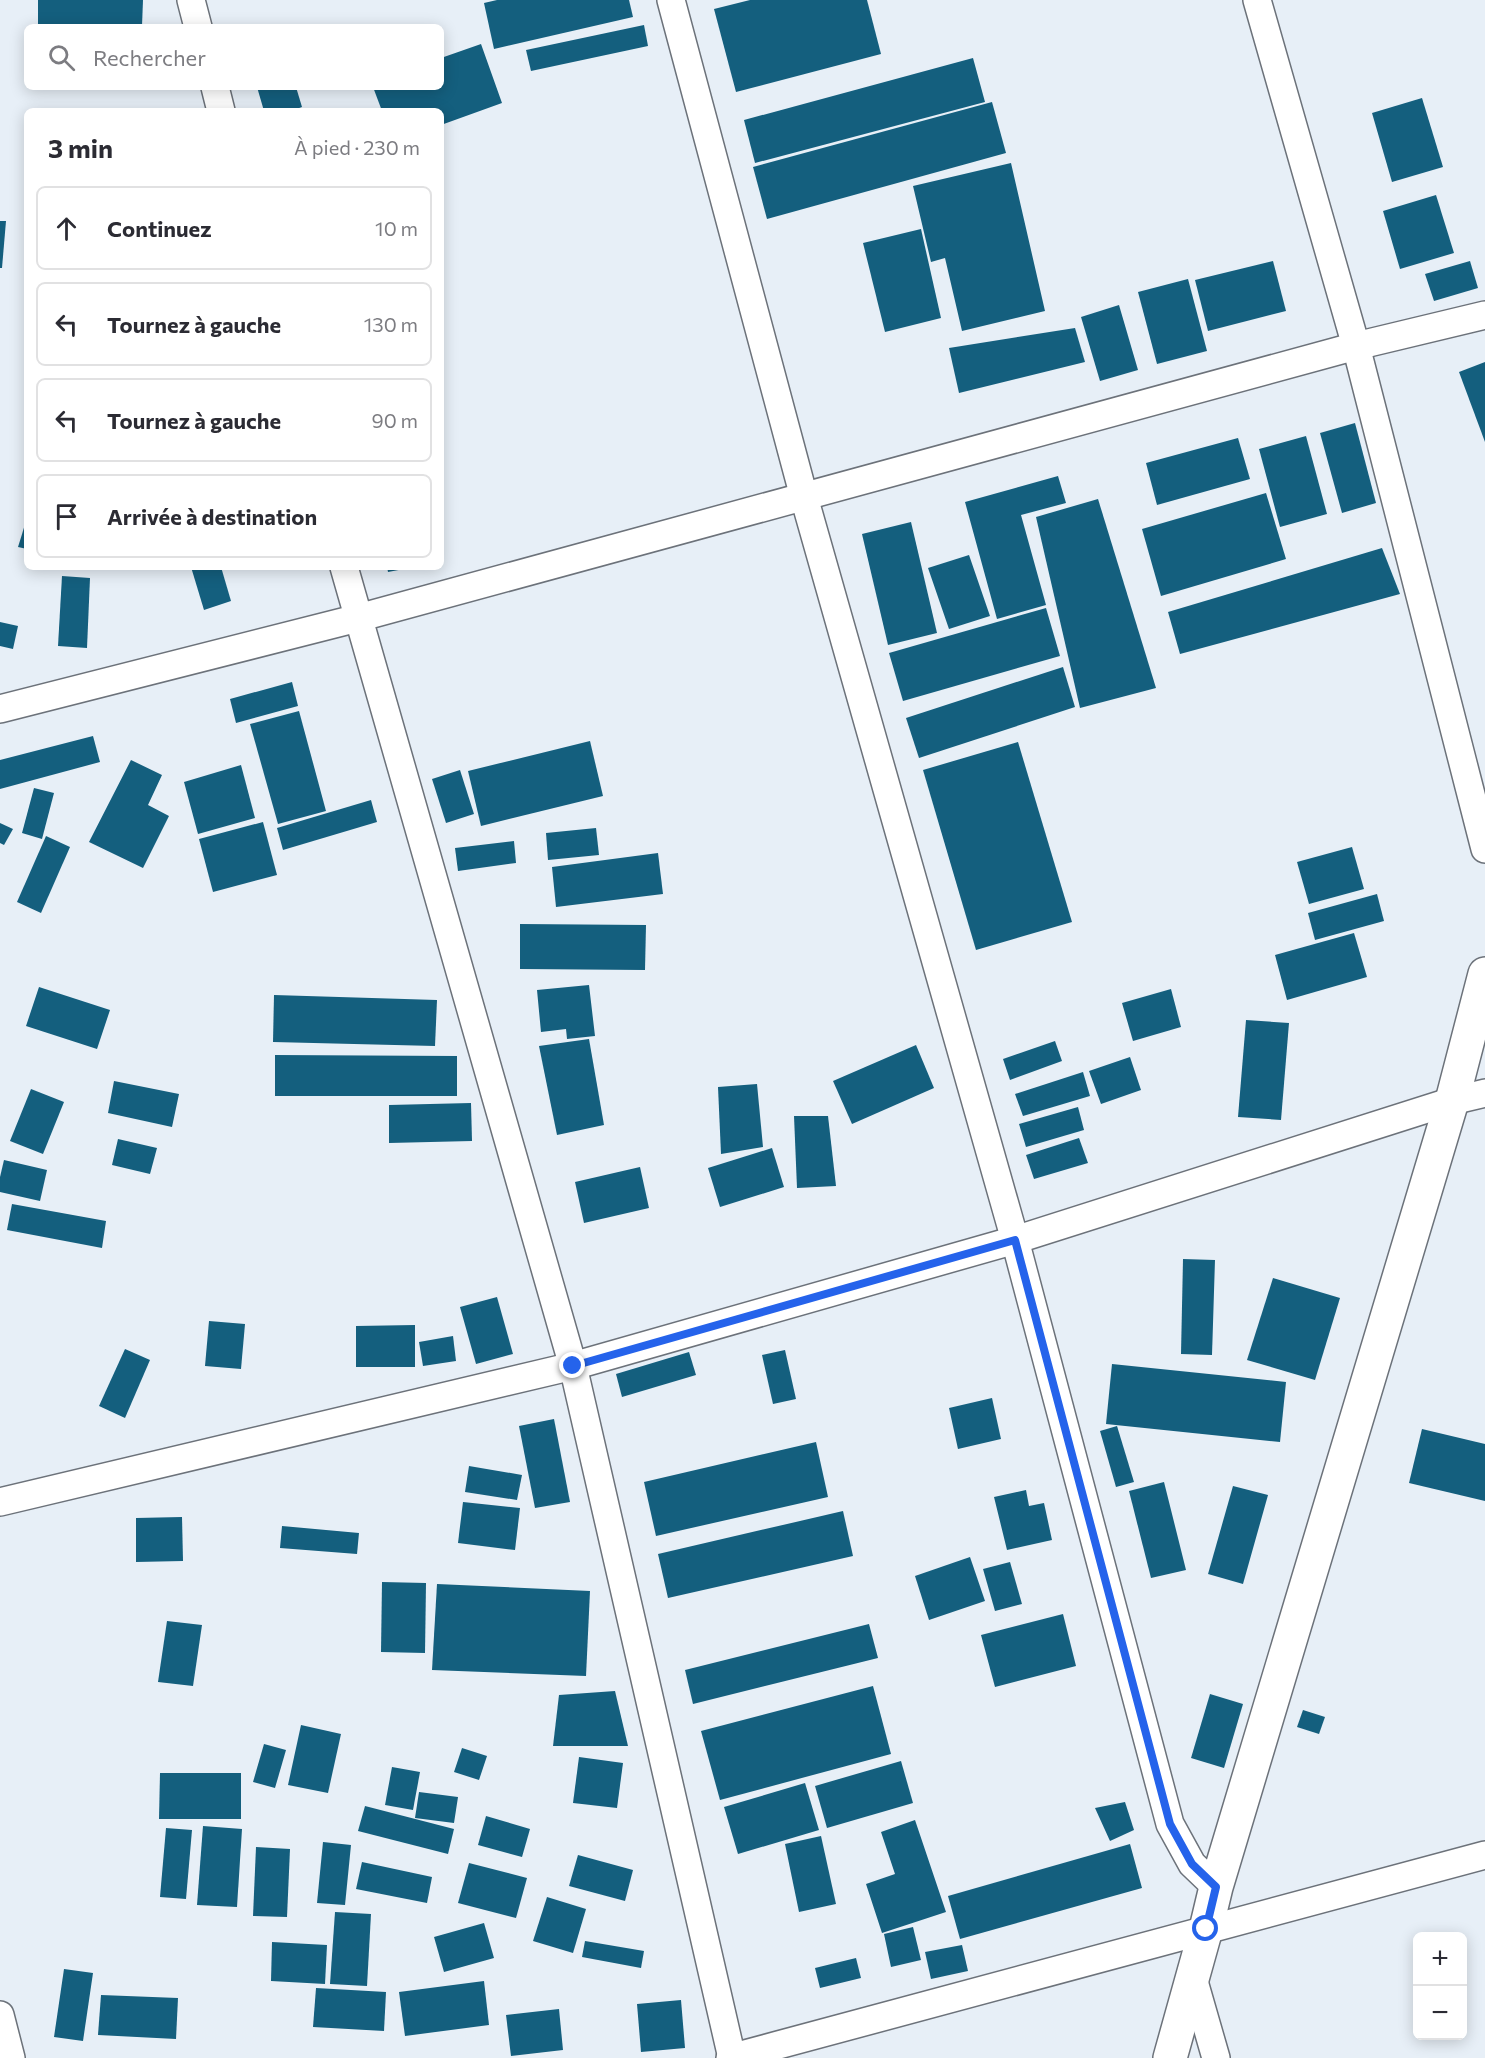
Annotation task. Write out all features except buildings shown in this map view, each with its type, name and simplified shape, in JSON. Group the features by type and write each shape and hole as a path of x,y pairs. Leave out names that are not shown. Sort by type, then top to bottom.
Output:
{"main road":[{"path":"1170,2058 1216,1887 1452,1101 1485,974"}],"street":[{"path":"191,0 197,24"},
{"path":"671,0 804,497 1015,1240 1170,1824 1192,1864 1216,1887"},
{"path":"1257,0 1356,346 1485,849"},
{"path":"215,90 220,108"},
{"path":"0,709 358,618 1356,346 1485,315"},
{"path":"345,570 573,1366 731,2058 1485,1855"},
{"path":"0,1502 573,1366 1015,1240 1452,1101 1485,1093"},
{"path":"1193,1978 1216,2058"},
{"path":"0,2015 11,2058"}],"route":[{"path":"573,1366 1015,1240 1170,1824 1192,1864 1216,1887 1206,1929"}]}
